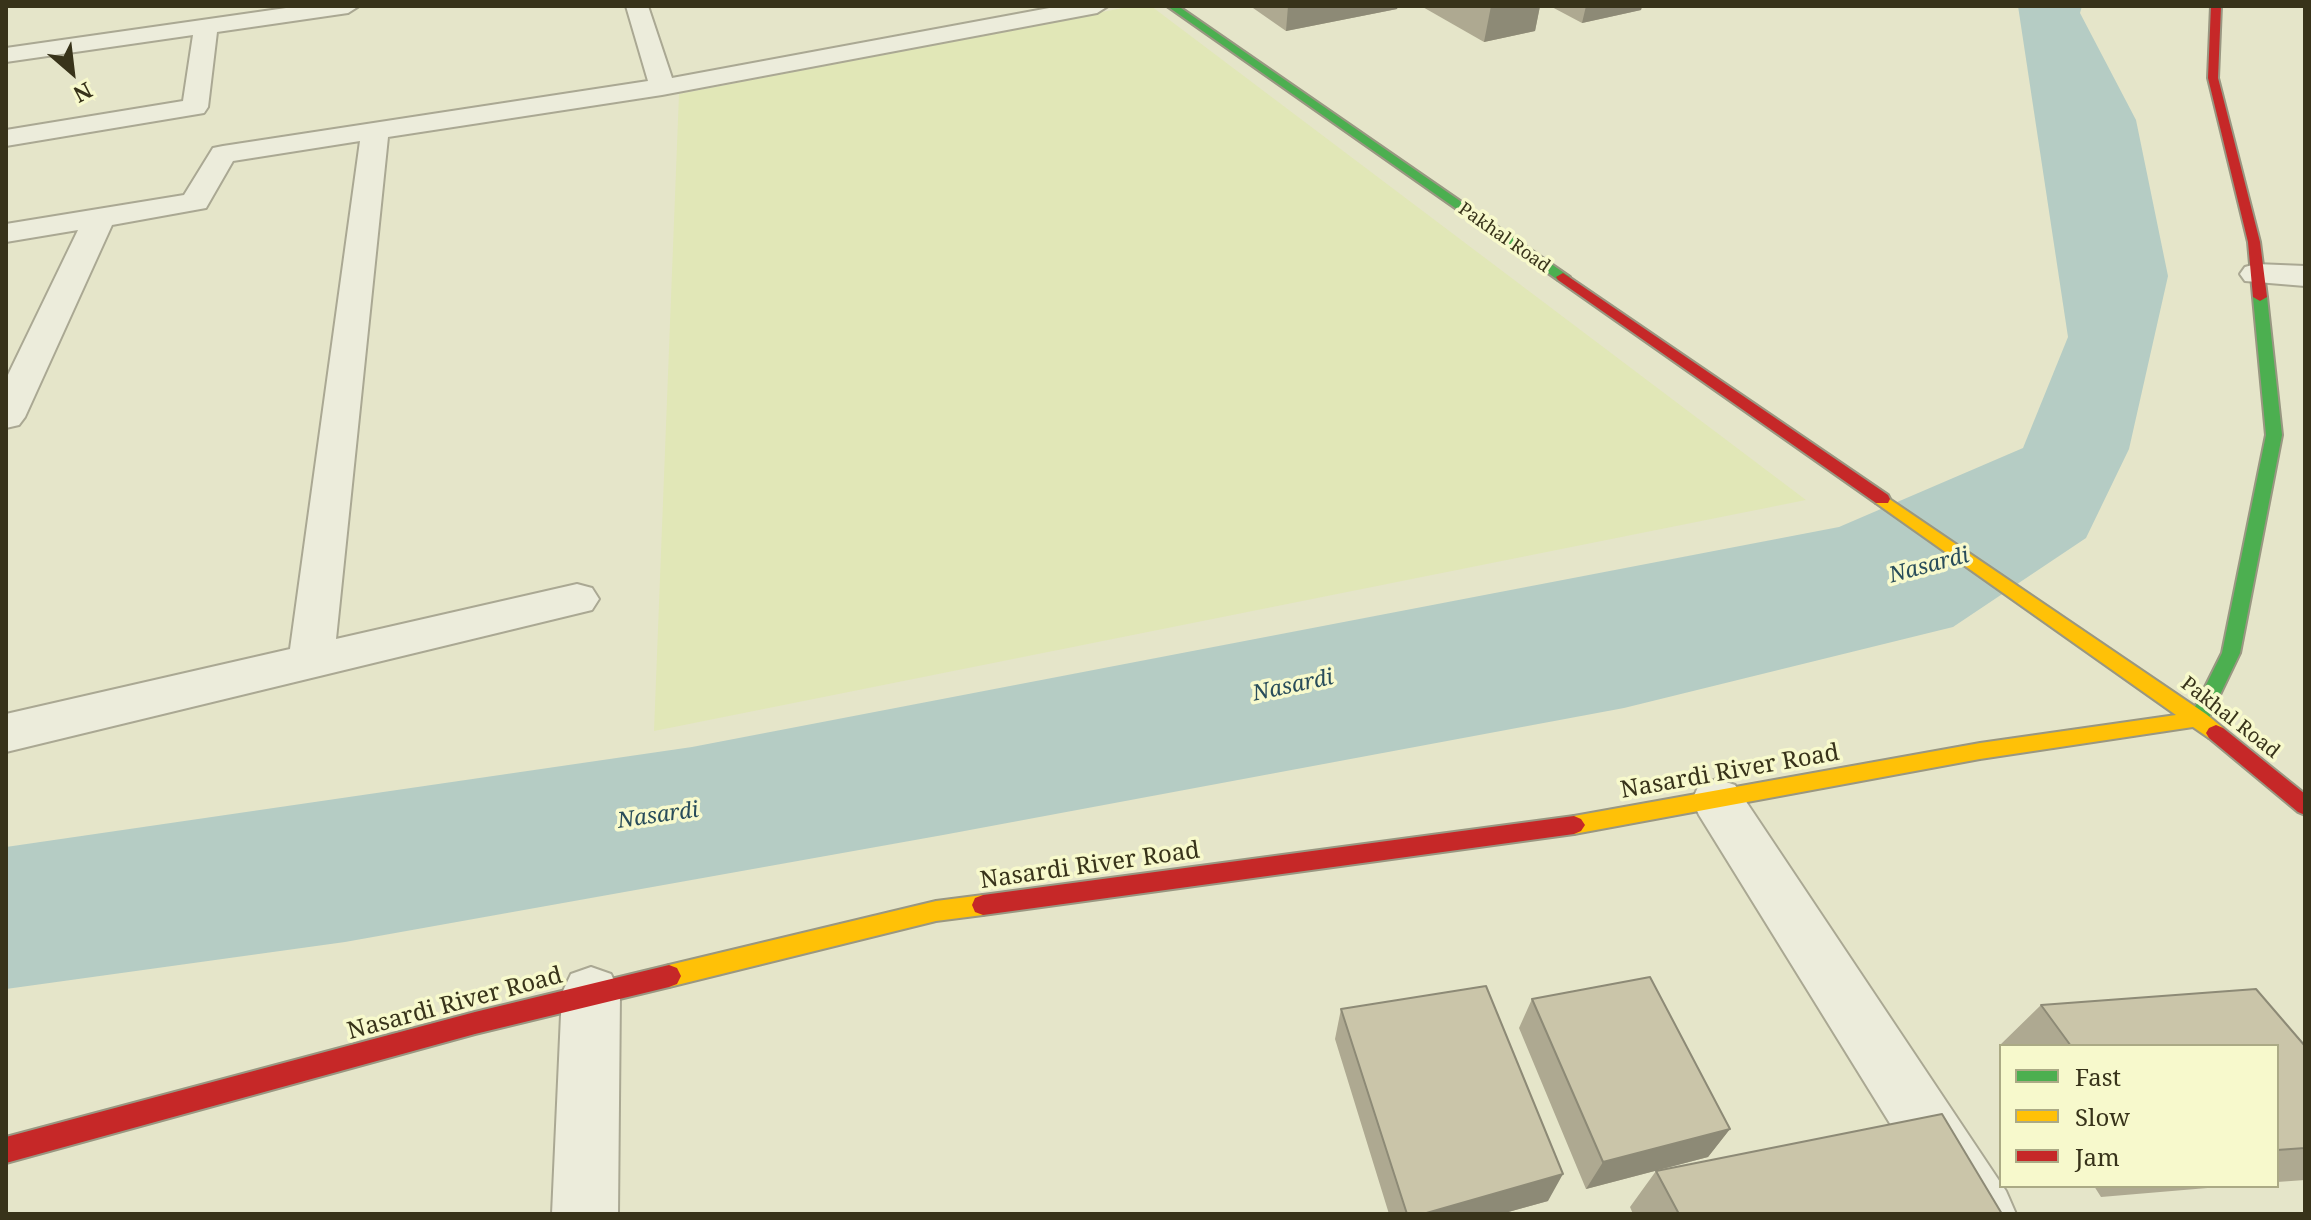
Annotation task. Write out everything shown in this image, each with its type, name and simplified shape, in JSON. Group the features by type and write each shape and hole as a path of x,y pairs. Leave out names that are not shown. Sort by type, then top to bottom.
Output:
{"street":[{"path":"6,55 348,6"},
{"path":"637,6 662,87"},
{"path":"6,233 195,202 223,154 662,87 1097,6"},
{"name":"Pakhal Road","path":"1172,6 2199,719 2305,806"},
{"path":"2199,719 2231,653 2274,435 2254,242 2213,78 2216,6"},
{"path":"6,138 195,107 206,27"},
{"path":"311,661 375,131"},
{"path":"6,417 100,217"},
{"path":"2256,274 2305,276"},
{"path":"6,733 577,599"},
{"name":"Nasardi River Road","path":"6,1150 591,993 936,911 1562,827 1980,751 2199,719"},
{"path":"1717,800 1983,1214"},
{"path":"585,1214 591,993"}],"green space":[{"path":"1133,6 1151,6 1806,500 654,731 679,94"}],"water":[{"name":"Nasardi","path":"2018,6 2082,6 2080,13 2136,120 2168,276 2129,449 2086,538 1953,627 1624,708 943,835 345,942 6,989 6,847 692,747 1839,527 2023,448 2068,337"}],"building":[{"path":"1650,977 1730,1129 1603,1162 1532,999"},
{"path":"1486,986 1563,1174 1423,1214 1407,1214 1341,1009"},
{"path":"2256,989 2305,1046 2305,1148 2279,1150 2279,1044 2070,1044 2041,1005"},
{"path":"1942,1114 2002,1214 1679,1214 1656,1171"}],"traffic: fast":[{"path":"1172,6 1563,277"},
{"path":"2199,719 2231,653 2274,435 2260,297"}],"traffic: slow":[{"path":"1882,499 2216,733"},
{"path":"1574,825 1980,751 2199,719"},
{"path":"669,976 936,911 983,905"}],"traffic: jam":[{"path":"2216,6 2213,78 2254,242 2260,297"},
{"path":"1563,277 1882,499"},
{"path":"2216,733 2305,806"},
{"path":"983,905 1574,825"},
{"path":"6,1150 475,1023 669,976"}]}
